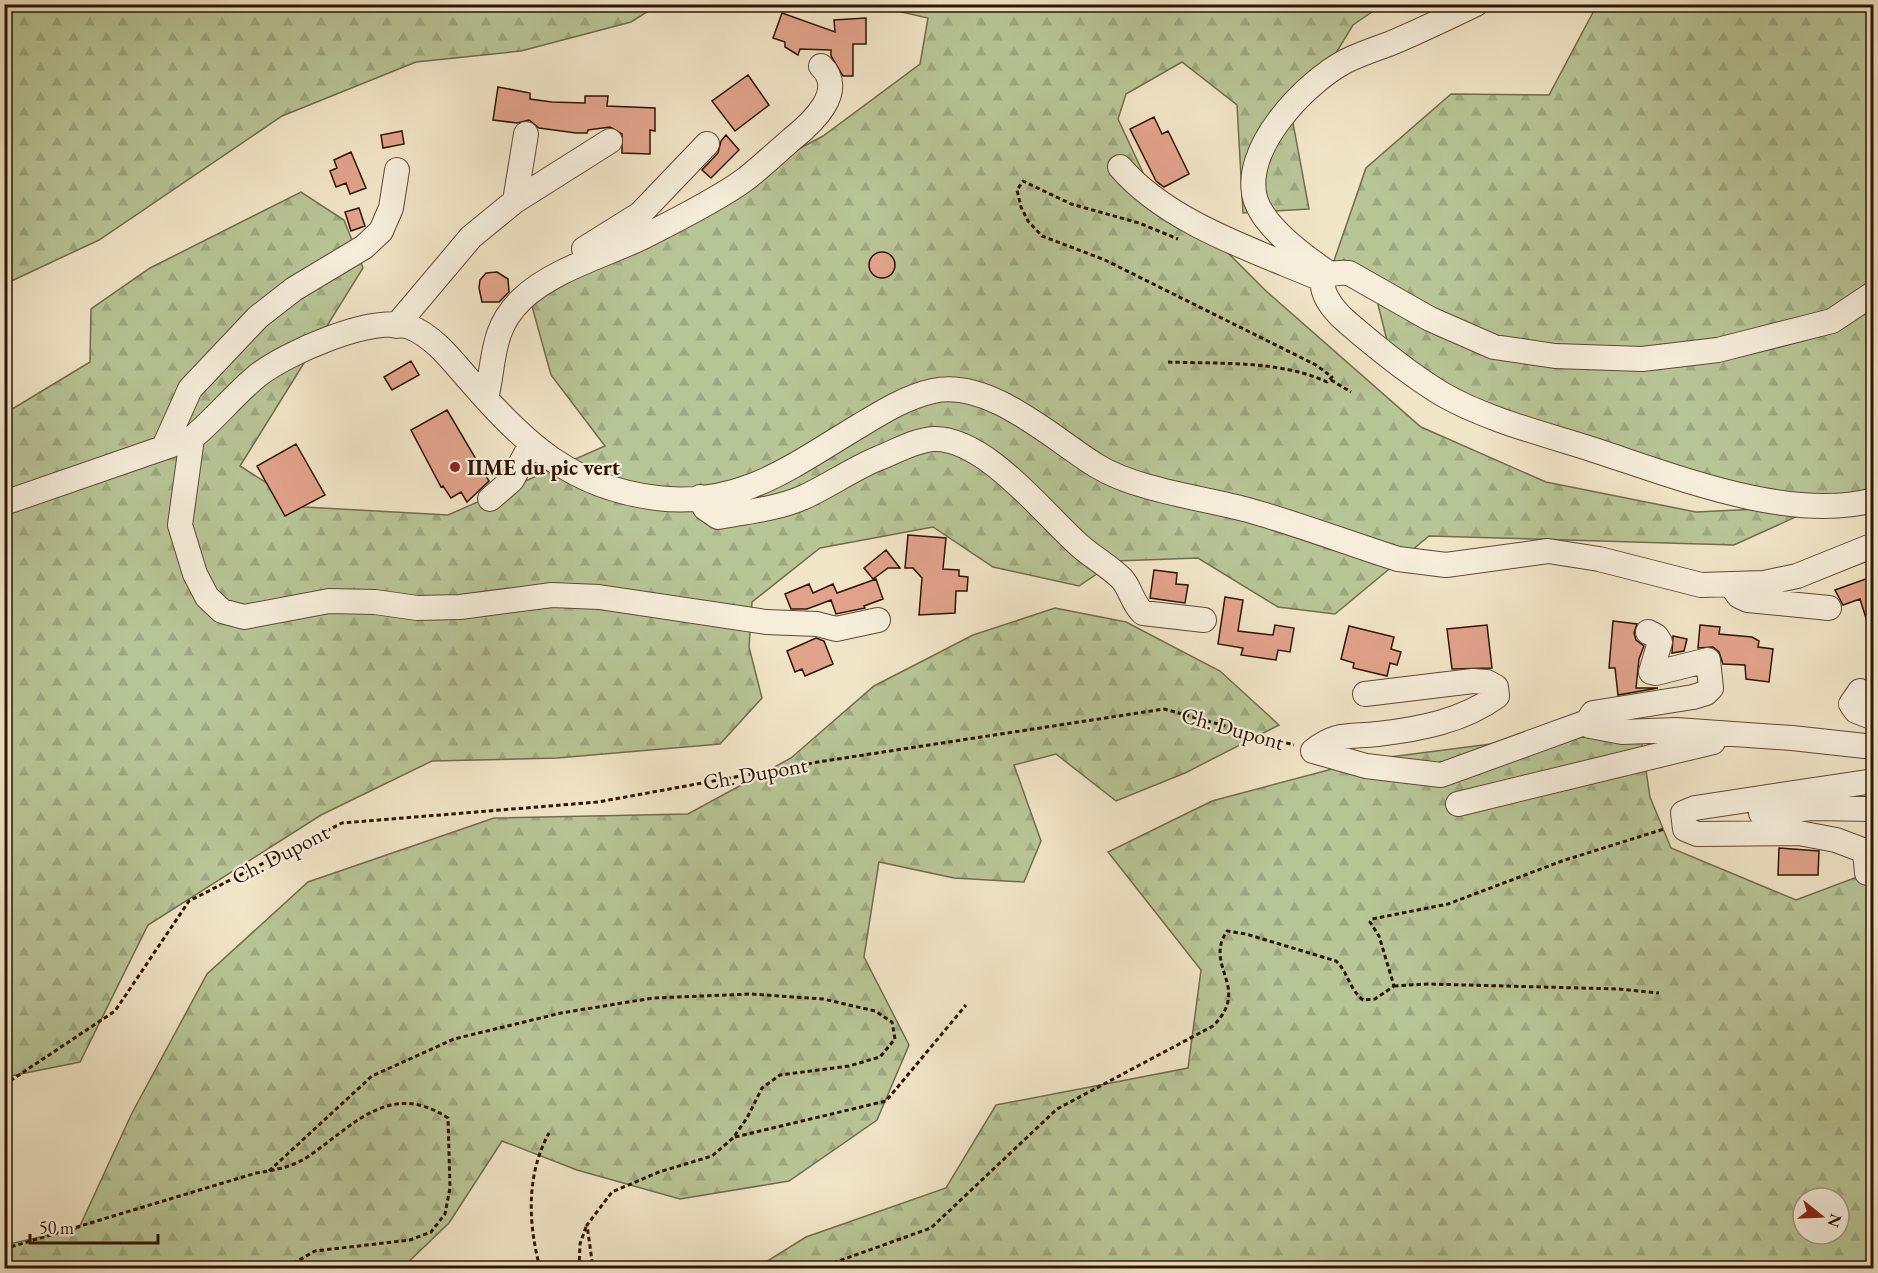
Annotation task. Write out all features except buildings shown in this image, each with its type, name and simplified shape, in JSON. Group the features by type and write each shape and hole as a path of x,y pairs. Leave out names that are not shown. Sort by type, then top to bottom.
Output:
{"street":[{"path":"1327,277 1288,242 1270,222 1256,201 1254,172 1264,144 1304,92 1324,74 1347,60 1476,4"},
{"path":"522,299 546,282 644,236 745,179 806,128 829,98 832,87 830,78 821,66"},
{"path":"514,201 526,134"},
{"path":"396,326 471,237 514,201 610,141"},
{"path":"466,377 522,299 565,262 640,214 707,144"},
{"path":"1120,166 1133,182 1198,225 1327,277 1349,273 1430,319 1494,347 1577,357 1642,359 1718,350 1832,321 1874,293"},
{"path":"164,447 190,389 258,317 294,289 364,247 381,231 391,208 397,171"},
{"path":"1327,277 1323,294 1335,313 1379,350 1443,395 1515,425 1719,490 1819,507 1874,500"},
{"path":"4,503 192,438 212,422 257,376 309,347 363,328 408,326 431,339 486,399 531,444 555,463 602,486 658,498 718,497 768,482 891,406 935,390 963,391 1002,404 1037,423 1099,467 1172,492 1250,511 1398,559 1446,565 1548,551 1599,559 1701,585 1764,583 1797,576 1874,545"},
{"path":"486,399 495,339"},
{"path":"192,438 180,525 195,574 207,597 222,612 244,617 329,601 375,602 417,608 460,607 552,595 599,597 766,622 817,624 836,628 878,620"},
{"path":"700,497 705,508 718,517 770,508 801,498 869,462 909,446 934,439 956,443 982,456 1082,548 1118,576 1124,582 1136,607 1143,613 1204,620"},
{"path":"490,499 512,480 531,444"},
{"path":"1730,584 1739,596 1748,600 1829,608"},
{"name":"Ch. Dupont","path":"1313,751 1366,766 1441,775 1587,722 1593,713 1693,697 1706,693 1711,688 1708,660 1656,673 1651,672 1660,642 1656,636 1648,632"},
{"path":"1313,751 1330,737 1417,728 1448,721 1482,707 1497,696 1496,687 1487,682 1473,681 1365,694"},
{"path":"1860,691 1851,704 1856,711 1874,718"},
{"path":"1587,722 1590,726 1622,732 1676,730 1732,736 1792,738 1874,747"},
{"path":"1458,804 1732,736"},
{"path":"1867,873 1865,851 1836,840 1798,833 1697,834 1685,829 1682,823 1683,813 1695,808 1874,781"},
{"path":"1724,804 1733,814 1748,815 1812,808 1874,809"}],"path":[{"path":"1183,241 1139,223 1071,204 1023,181 1017,190 1021,207 1028,221 1042,236 1074,246 1316,365 1330,375 1331,380 1351,392"},
{"path":"1168,362 1274,367 1310,374 1327,382 1331,380"},
{"name":"Ch. Dupont","path":"4,1085 115,1011 189,901 342,822 598,802 818,762 1164,709 1313,751"},
{"path":"1394,986 1379,936 1370,922 1378,916 1448,904 1562,861 1682,823"},
{"path":"819,1269 931,1228 1057,1109 1213,1026 1223,1016 1230,1001 1229,985 1221,966 1221,940 1227,931 1246,933 1336,961 1354,993 1363,1000 1375,999 1394,986 1427,984 1619,989 1659,993"},
{"path":"269,1171 372,1076 454,1039 561,1012 653,998 751,994 823,999 875,1011 892,1022 895,1039 880,1058 849,1066 780,1075 762,1088 747,1118 733,1138 712,1156 659,1172 612,1192 587,1225 580,1244 579,1269"},
{"path":"733,1138 886,1101 966,1005"},
{"path":"4,1249 289,1167 308,1157 366,1113 413,1105 434,1109 448,1118 450,1188 445,1214 431,1232 410,1240 315,1251 285,1269"},
{"path":"540,1269 531,1225 532,1177 539,1152 549,1133"},
{"path":"587,1225 593,1269"}],"green space":[{"path":"4,5 658,5 631,22 521,51 416,62 282,116 99,240 5,284"},
{"path":"871,5 1382,5 1353,25 1293,123 1309,209 1243,213 1237,105 1182,62 1126,94 1118,119 1152,192 1219,244 1266,291 1421,427 1546,482 1696,512 1820,506 1734,545 1429,536 1335,614 1278,607 1198,558 1116,561 1079,586 993,567 933,527 820,548 752,602 749,647 762,698 720,744 557,758 432,761 321,815 148,925 80,1062 5,1077 4,414 90,362 91,309 150,268 301,192 344,220 363,268 240,466 304,507 448,515 605,446 551,375 530,299 674,215 823,136 920,64 928,18"},
{"path":"1597,5 1873,5 1873,496 1839,508 1610,452 1394,368 1374,289 1340,275 1318,307 1366,168 1451,94 1549,95"},
{"path":"1055,608 1126,622 1220,671 1279,725 1185,773 1116,801 1056,754 1014,765 1041,841 1024,882 954,878 879,862 864,957 909,1045 877,1120 789,1181 680,1199 577,1170 502,1141 449,1223 402,1268 5,1268 5,1245 79,1228 132,1113 207,974 308,882 494,818 688,814 791,758 874,686 973,635"},
{"path":"1637,710 1650,797 1671,848 1796,900 1873,871 1873,1268 756,1268 806,1237 946,1188 996,1105 1188,1068 1201,970 1108,852 1212,801 1366,760 1529,739"}],"place":[{"name":"IIME du pic vert","path":"455,467"}]}
